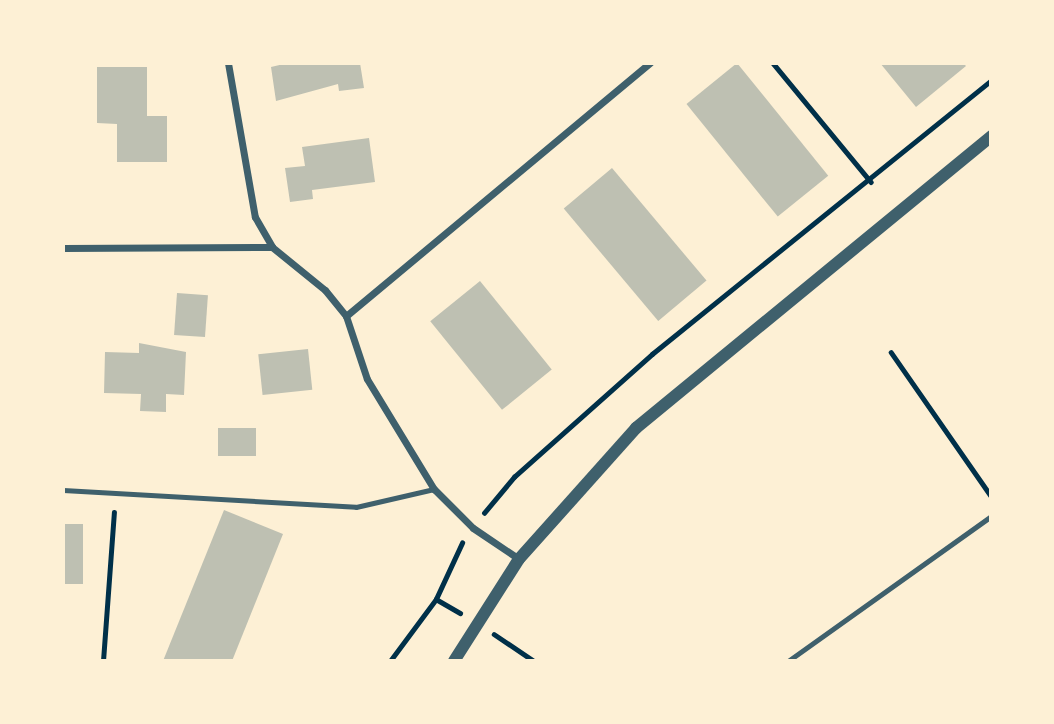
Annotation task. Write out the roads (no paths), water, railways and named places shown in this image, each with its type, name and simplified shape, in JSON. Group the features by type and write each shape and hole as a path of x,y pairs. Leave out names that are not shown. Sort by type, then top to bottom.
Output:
{"street":[{"path":"228,63 255,217 272,247 325,290 346,316 367,379 434,489 473,528 519,559"},
{"path":"346,316 650,63"},
{"path":"454,661 519,559 636,428 991,136"},
{"path":"63,248 272,247"}],"lane":[{"path":"63,489 356,507 434,489"},
{"path":"788,661 991,516"}]}
